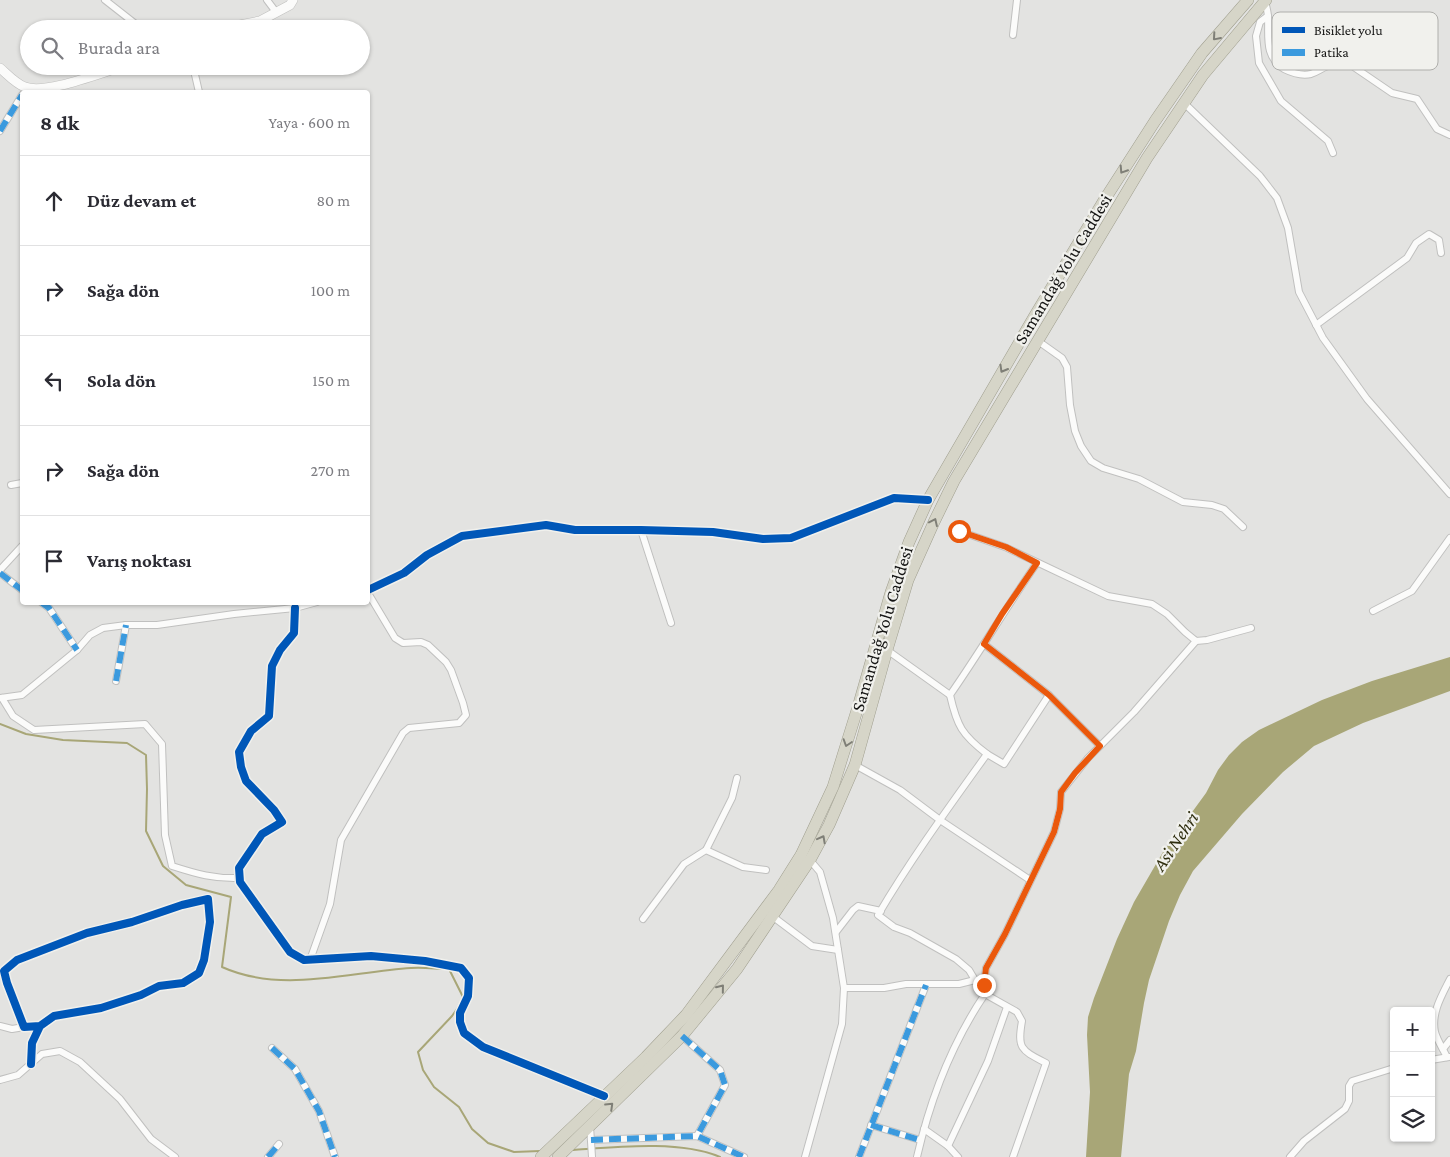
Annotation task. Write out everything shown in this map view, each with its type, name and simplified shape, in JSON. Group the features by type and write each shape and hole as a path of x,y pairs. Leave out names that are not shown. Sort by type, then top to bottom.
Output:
{"highway":[{"name":"Samandağ Yolu Caddesi","path":"558,1157 682,1036 737,969 772,916 806,857 832,787 858,707 890,592 908,542 928,500 1103,202 1155,121 1202,53 1248,0"},
{"name":"Samandağ Yolu Caddesi","path":"541,1157 646,1057 686,1015 778,890 806,857 829,825 855,765 908,580 954,481 1147,158 1203,75 1266,1"}],"street":[{"path":"105,0 131,20"},
{"path":"267,0 276,12"},
{"path":"262,20 290,5 293,0"},
{"path":"1013,34 1017,0"},
{"path":"1266,1 1268,16 1267,39 1272,57"},
{"path":"1268,16 1260,22 1256,36 1259,63 1282,101 1328,141 1333,153"},
{"path":"0,68 21,90"},
{"path":"1286,70 1300,74 1311,74 1320,70"},
{"path":"1359,70 1392,93 1417,99 1437,129 1450,135"},
{"path":"41,90 98,75"},
{"path":"195,75 199,90"},
{"path":"0,131 20,97"},
{"path":"1184,103 1260,176 1277,198 1288,228 1299,292 1323,338 1367,399 1450,494"},
{"path":"1316,325 1407,258 1416,243 1429,234 1439,240 1441,253"},
{"path":"1038,340 1062,358 1067,367 1070,405 1075,431 1081,446 1091,461 1103,468 1139,479 1183,502 1212,505 1224,509 1243,527"},
{"path":"11,485 20,483"},
{"path":"370,590 404,573 428,555 462,536 546,525 575,530 713,532 763,539 791,538 894,498 928,500"},
{"path":"641,530 671,623"},
{"path":"959,531 1006,547 1108,596 1152,604 1167,614 1196,641"},
{"path":"1373,611 1412,591 1450,538"},
{"path":"20,548 0,571 20,588"},
{"path":"950,695 1037,563"},
{"path":"310,960 330,904 342,840 402,733 409,728 459,723 466,716 451,670 446,662 428,645 421,642 403,643 395,638 370,594"},
{"path":"45,605 49,608 77,650"},
{"path":"240,878 220,879 195,874 172,866 165,835 162,744 145,724 34,730 14,716 1,698 22,695 77,650 90,635 103,628 126,625 157,625 234,614 295,608 306,605"},
{"path":"295,608 294,633 280,650 272,666 269,716 251,731 239,752 241,767 246,781 274,810 282,822 262,834 239,868 240,882 290,952 304,960 371,956 425,961 461,968 468,978 468,996 460,1013 460,1022 464,1033 483,1047 604,1096"},
{"path":"116,681 126,625"},
{"path":"916,1157 935,1091 963,1028 985,994 986,968 1005,934 1054,832 1060,809 1061,792 1080,768 1134,712 1196,641 1207,640 1251,628"},
{"path":"984,644 1049,695 1100,746"},
{"path":"887,650 950,695 959,727 970,741 1004,764 1049,695"},
{"path":"984,985 975,980 969,970 956,959 910,933 894,927 878,915 940,820 987,754"},
{"path":"855,765 900,790 940,820 1030,880"},
{"path":"643,919 684,864 706,850 732,798 737,778"},
{"path":"706,850 742,867 766,870"},
{"path":"805,1157 842,1024 844,988 834,918 820,872 806,857"},
{"path":"24,1027 6,983 4,971 16,960 87,933 132,922 182,905 208,899 210,922 204,960 199,973 183,983 159,986 141,995 101,1008 54,1016 40,1026 32,1043 31,1064"},
{"path":"836,932 858,906 881,911"},
{"path":"772,916 812,946 838,950"},
{"path":"1435,1060 1448,1058 1435,1031 1439,1001 1450,979"},
{"path":"844,988 884,988 906,984 959,984 975,980"},
{"path":"858,1157 926,985"},
{"path":"985,994 1017,1012 1022,1021 1019,1039 1021,1046 1046,1063 1013,1157"},
{"path":"948,1146 988,1061 1006,1007"},
{"path":"0,1026 12,1029 40,1026"},
{"path":"682,1036 720,1070 725,1085 697,1136"},
{"path":"1443,1049 1450,1040"},
{"path":"272,1048 295,1069 319,1111 335,1157"},
{"path":"0,1080 18,1075 42,1054 60,1051 80,1062 120,1099 151,1139 175,1157"},
{"path":"1290,1157 1304,1141 1345,1109 1349,1101 1349,1086 1352,1081 1390,1069"},
{"path":"871,1125 920,1140"},
{"path":"590,1126 592,1156"},
{"path":"924,1129 948,1146 958,1157"},
{"path":"591,1142 697,1136 744,1157"},
{"path":"268,1157 279,1144"}],"water":[{"name":"Asi Nehri","path":"1450,657 1450,691 1363,723 1314,746 1283,772 1242,814 1193,871 1169,921 1149,980 1136,1051 1129,1074 1121,1157 1086,1157 1090,1092 1087,1035 1088,1017 1094,998 1134,902 1163,852 1206,793 1218,770 1242,742 1259,730 1322,700 1372,681"}],"waterway":[{"path":"0,724 26,734 63,740 127,743 146,755 146,831 163,866 186,885 231,897 222,967 245,975 268,979 292,980 339,977 411,968 449,969 464,999 452,1016 418,1052 423,1070 434,1087 459,1107 472,1129 488,1143 514,1152 540,1151"},
{"path":"573,1150 648,1146 686,1148 720,1157"}],"marked path":[{"path":"0,131 20,98"},
{"path":"0,573 20,588"},
{"path":"45,605 49,608 77,650"},
{"path":"116,681 126,625"},
{"path":"859,1157 926,985"},
{"path":"682,1036 720,1070 725,1085 697,1136"},
{"path":"272,1048 295,1069 319,1111 335,1157"},
{"path":"871,1125 920,1140"},
{"path":"591,1140 697,1136 744,1157"},
{"path":"268,1157 279,1144"}],"cycle path":[{"path":"370,589 404,573 427,555 462,536 546,525 575,530 713,532 763,539 791,538 894,498 928,500"},
{"path":"295,608 294,633 280,650 272,666 269,716 251,731 239,752 241,767 246,781 274,810 282,822 262,834 239,868 240,882 290,952 304,960 371,956 425,961 461,968 469,978 468,996 460,1013 460,1022 464,1033 483,1047 604,1096"},
{"path":"31,1064 32,1043 40,1026 54,1016 101,1008 141,995 159,986 183,983 199,973 204,960 210,922 208,899 182,905 132,922 87,933 17,960 4,971 7,983 24,1027 40,1026"}],"route":[{"path":"959,531 1006,547 1037,563 984,644 1049,695 1100,746 1075,773 1061,792 1060,809 1054,832 1005,934 986,968 984,985"}]}
